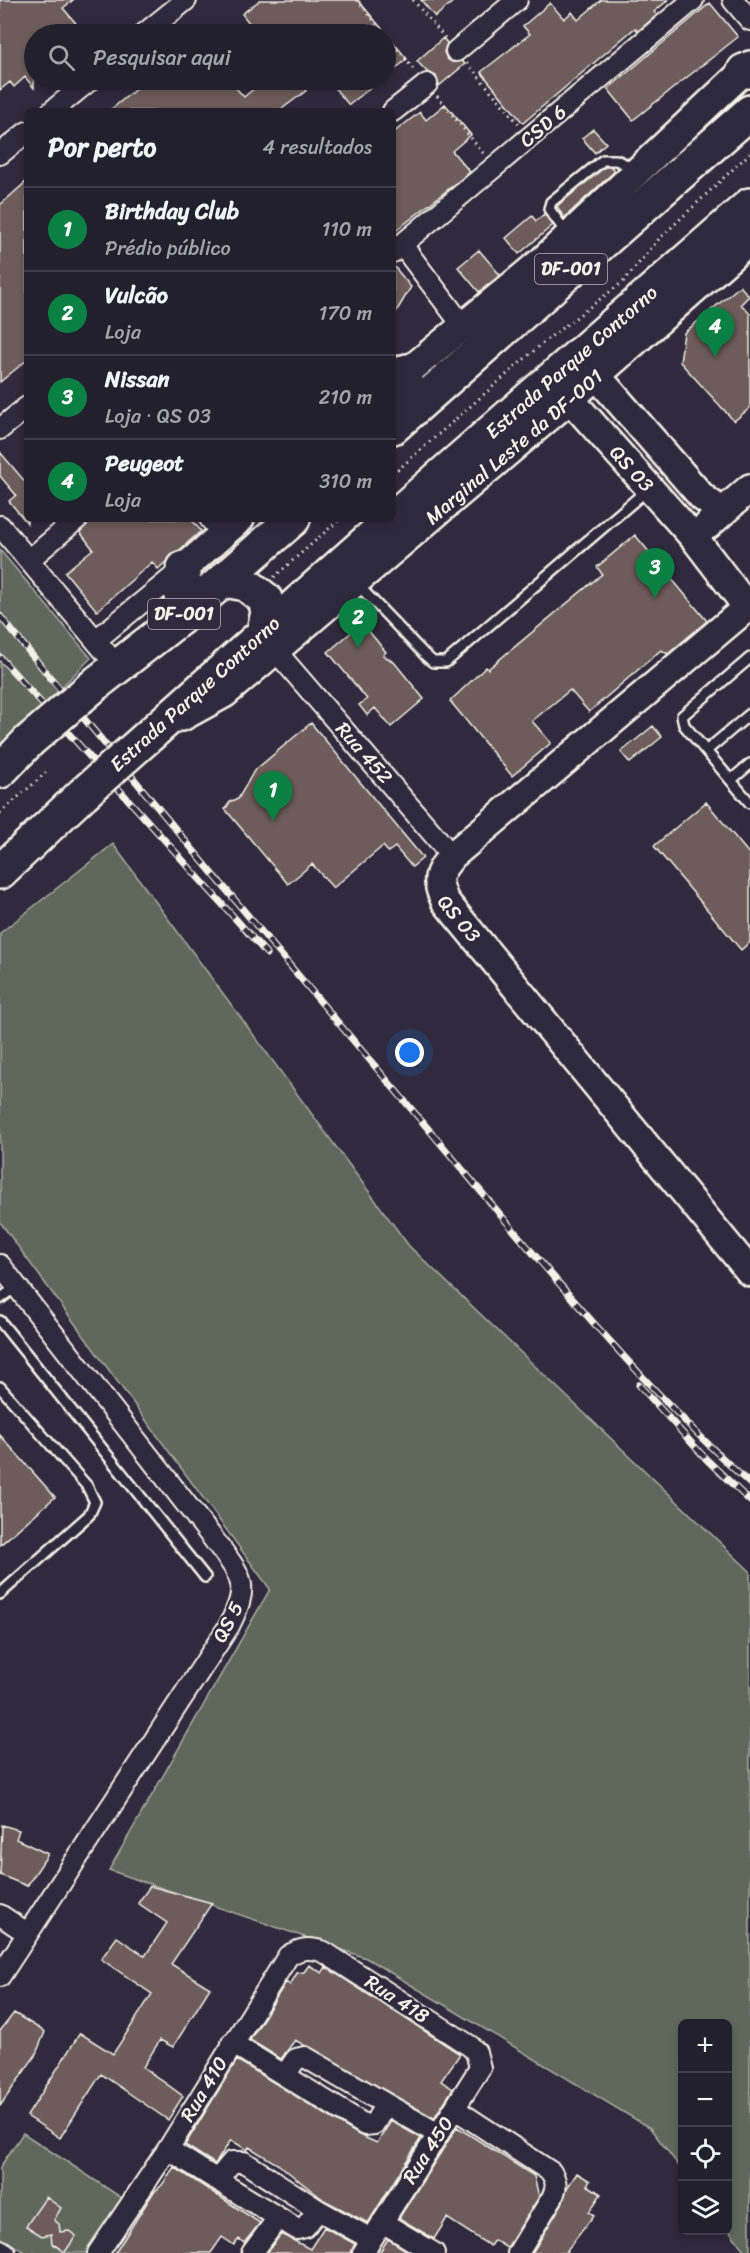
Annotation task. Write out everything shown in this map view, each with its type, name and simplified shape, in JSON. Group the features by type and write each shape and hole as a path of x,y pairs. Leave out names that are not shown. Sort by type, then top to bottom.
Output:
{"highway":[{"name":"DF-001","path":"396,424 750,112"},
{"name":"Estrada Parque Contorno","path":"397,515 750,205"},
{"path":"680,267 715,271"},
{"path":"396,415 400,377"},
{"path":"397,515 441,507"},
{"name":"DF-001","path":"0,771 29,741 108,674 180,618 290,522"},
{"name":"Estrada Parque Contorno","path":"0,872 154,731 270,641 307,594 389,522"},
{"path":"268,543 270,580 284,588 307,594"},
{"path":"180,618 184,568"},
{"path":"225,580 246,584 266,599 270,641"}],"main road":[{"path":"400,377 569,236 748,69"},
{"name":"Marginal Leste da DF-001","path":"270,641 354,582 570,399 750,240"},
{"name":"QS 03","path":"596,375 702,497 721,512"},
{"name":"QS 03","path":"570,399 695,539 749,608 452,856 439,872 439,882 446,901 750,1272"},
{"path":"629,464 639,452 654,444"},
{"path":"695,539 721,512 750,488"},
{"path":"184,568 225,524"}],"street":[{"path":"156,24 186,0"},
{"path":"456,51 517,0"},
{"name":"CSD 6","path":"397,249 693,0"},
{"path":"733,0 750,20"},
{"path":"396,109 426,84"},
{"path":"56,108 78,90"},
{"path":"0,154 24,134"},
{"path":"397,249 463,326"},
{"path":"0,429 24,409"},
{"path":"29,560 73,522"},
{"path":"0,526 96,640 108,674"},
{"path":"96,640 184,568"},
{"name":"Rua 452","path":"270,641 452,856"},
{"name":"QS 5","path":"0,1265 239,1572 243,1583 242,1595 229,1626 0,1976"},
{"path":"0,1915 27,1933"},
{"name":"Rua 410","path":"99,2253 168,2149 288,1956 298,1950 315,1949 324,1952"},
{"name":"Rua 418","path":"324,1952 470,2046"},
{"path":"232,2043 365,2125 374,2124 386,2104"},
{"name":"Rua 450","path":"367,2246 480,2068 476,2052 470,2046"},
{"path":"285,2075 296,2059 305,2057 438,2134"},
{"path":"455,2109 551,2172 556,2180 556,2189 518,2253"},
{"path":"168,2149 278,2218 301,2229 318,2210"},
{"path":"217,2180 232,2162 239,2160 318,2210 367,2246"},
{"path":"252,2253 278,2218"},
{"path":"382,2222 434,2253"},
{"path":"0,2250 5,2253"}],"lane":[{"path":"569,236 549,209 551,202 603,160 616,160 638,170"},
{"path":"354,582 424,655 433,662 446,662 649,489"},
{"path":"750,658 682,716 684,725 750,803"},
{"path":"706,751 750,714"},
{"path":"731,780 750,764"},
{"path":"0,1299 16,1287"},
{"path":"0,1321 205,1577"},
{"path":"0,1387 87,1486 95,1502 89,1515 0,1594"}],"path":[{"path":"357,0 376,24"},
{"path":"413,0 531,137"},
{"path":"396,48 495,167"},
{"path":"396,471 545,341 624,281 658,240 750,153"},
{"path":"270,580 337,522"},
{"path":"0,813 49,770"}],"shaded area":[{"path":"0,550 91,658 0,748"},
{"path":"113,844 409,1246 750,1571 750,2253 746,2253 732,2234 732,2019 678,2019 678,2165 650,2128 366,1958 109,1870 270,1589 0,1222 0,933"},
{"path":"23,2133 122,2198 91,2253 26,2253 0,2237 0,2167"}],"building":[{"path":"0,0 73,0 63,8 77,24 24,24 24,78 14,87 10,82 0,90"},
{"path":"260,0 358,0 378,24 250,24 242,14"},
{"path":"421,0 455,0 435,17"},
{"path":"601,0 668,0 654,12 657,15 638,31 635,28 523,123 481,72 530,34 523,26 550,3 564,19 572,12 578,20"},
{"path":"710,3 738,37 633,120 608,89"},
{"path":"443,38 447,43 444,52 447,59 452,62 462,61 465,64 439,86 436,76 427,72 417,61"},
{"path":"396,46 407,59 396,68"},
{"path":"135,90 238,90 244,97 252,90 306,91 283,108 113,108"},
{"path":"336,90 368,90 349,105"},
{"path":"445,104 471,135 452,151 470,172 396,231 396,131 420,112 426,120"},
{"path":"593,129 606,143 595,153 582,138"},
{"path":"605,167 611,167 615,171 564,218 557,206"},
{"path":"24,184 24,362 0,382 0,205"},
{"path":"544,214 553,225 519,254 506,238 532,216 536,221"},
{"path":"479,250 500,275 479,292 458,267"},
{"path":"396,269 411,287 396,312"},
{"path":"740,286 749,296 741,304 750,314 750,408 734,421 680,362 684,333"},
{"path":"0,452 24,480 24,519 9,501 16,495 0,476"},
{"path":"90,522 194,522 201,531 158,569 152,562 97,611 65,572 93,549 80,532"},
{"path":"635,535 707,621 668,654 661,650 589,712 570,690 532,721 551,743 512,776 450,701 486,667 488,669 602,574 597,567"},
{"path":"362,623 386,652 383,655 394,662 424,699 391,727 375,708 367,715 359,705 367,699 328,652"},
{"path":"311,723 423,858 412,867 395,847 388,852 383,846 333,888 312,864 288,884 225,809 231,801 238,799 254,771"},
{"path":"653,726 662,737 630,763 621,752"},
{"path":"706,802 750,855 750,942 741,950 654,846"},
{"path":"0,1435 55,1497 0,1545"},
{"path":"2,1825 19,1830 16,1839 48,1854 27,1886 0,1875"},
{"path":"150,1886 212,1903 171,1964 210,1988 173,2047 160,2040 143,2067 183,2096 168,2120 101,2074 60,2138 27,2116 80,2033 113,2054 152,1994 101,1959 117,1937 145,1956 167,1923 138,1903"},
{"path":"309,1965 322,1973 326,1967 460,2054 441,2081 453,2089 434,2118 295,2040 281,2059 250,2040 286,1982 290,1985 297,1973 304,1972"},
{"path":"14,2013 45,2032 35,2056 0,2106 0,2031"},
{"path":"237,2060 359,2135 377,2143 391,2121 421,2138 368,2223 324,2200 279,2165 249,2147 247,2150 231,2140 215,2164 185,2145"},
{"path":"457,2127 534,2176 539,2197 507,2248 494,2240 490,2246 447,2218 434,2239 399,2218"},
{"path":"174,2167 260,2223 244,2243 239,2239 234,2245 222,2237 211,2253 115,2253 153,2193 162,2185"},
{"path":"577,2173 590,2181 587,2185 601,2194 589,2212 594,2215 565,2253 532,2253 562,2204 567,2188"},
{"path":"46,2197 61,2208 54,2220 59,2224 60,2232 69,2231 76,2236 65,2252 52,2243 51,2234 42,2236 26,2226"},
{"path":"324,2227 355,2244 351,2253 267,2253 281,2234 310,2249"},
{"path":"388,2239 411,2253 379,2253"}],"railway":[{"path":"0,616 211,872 542,1264 622,1355 750,1484"},
{"path":"0,657 267,954"},
{"path":"639,1385 707,1460 750,1501"}],"place":[{"name":"Peugeot","path":"715,357"},
{"name":"Nissan","path":"655,598"},
{"name":"Vulcão","path":"358,648"},
{"name":"Birthday Club","path":"273,821"}]}
